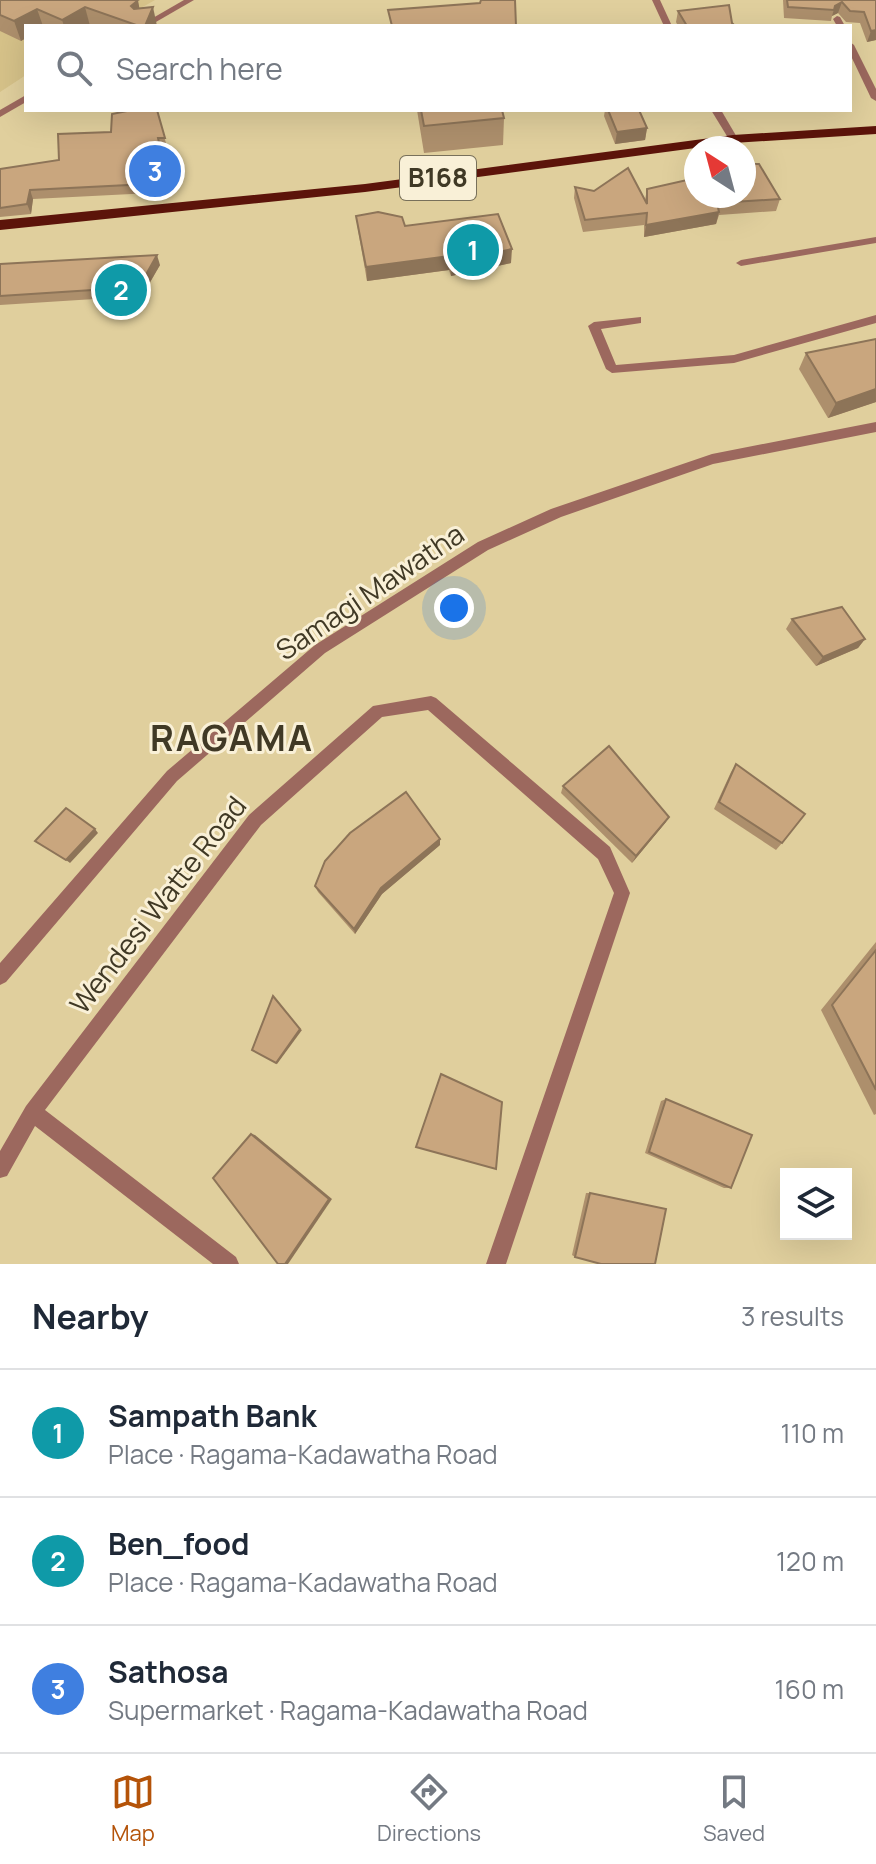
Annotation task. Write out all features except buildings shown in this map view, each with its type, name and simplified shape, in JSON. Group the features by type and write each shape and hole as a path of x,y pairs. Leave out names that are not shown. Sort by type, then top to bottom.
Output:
{"main road":[{"name":"B168","path":"756,138 876,130"},
{"name":"B168","path":"0,225 365,188 684,146"}],"street":[{"path":"147,24 190,0"},
{"path":"656,0 667,24"},
{"path":"852,49 876,98"},
{"path":"0,114 24,99"},
{"path":"717,112 731,136"},
{"path":"741,263 876,240"},
{"path":"637,320 594,326 612,369 734,359 873,320"},
{"name":"Samagi Mawatha","path":"0,976 172,776 320,649 483,546 556,513 712,459 876,427"},
{"name":"Wendesi Watte Road","path":"0,1169 32,1112 255,820 378,711 431,703 604,853 622,893 496,1264"},
{"path":"32,1112 229,1264"}],"shaded area":[{"path":"0,0 155,0 113,24 24,24 24,76 0,92"}],"place":[{"name":"Sathosa","path":"155,171"},
{"name":"Sampath Bank","path":"473,250"},
{"name":"Ben_food","path":"121,290"}],"district":[{"name":"RAGAMA","path":"232,738"}]}
